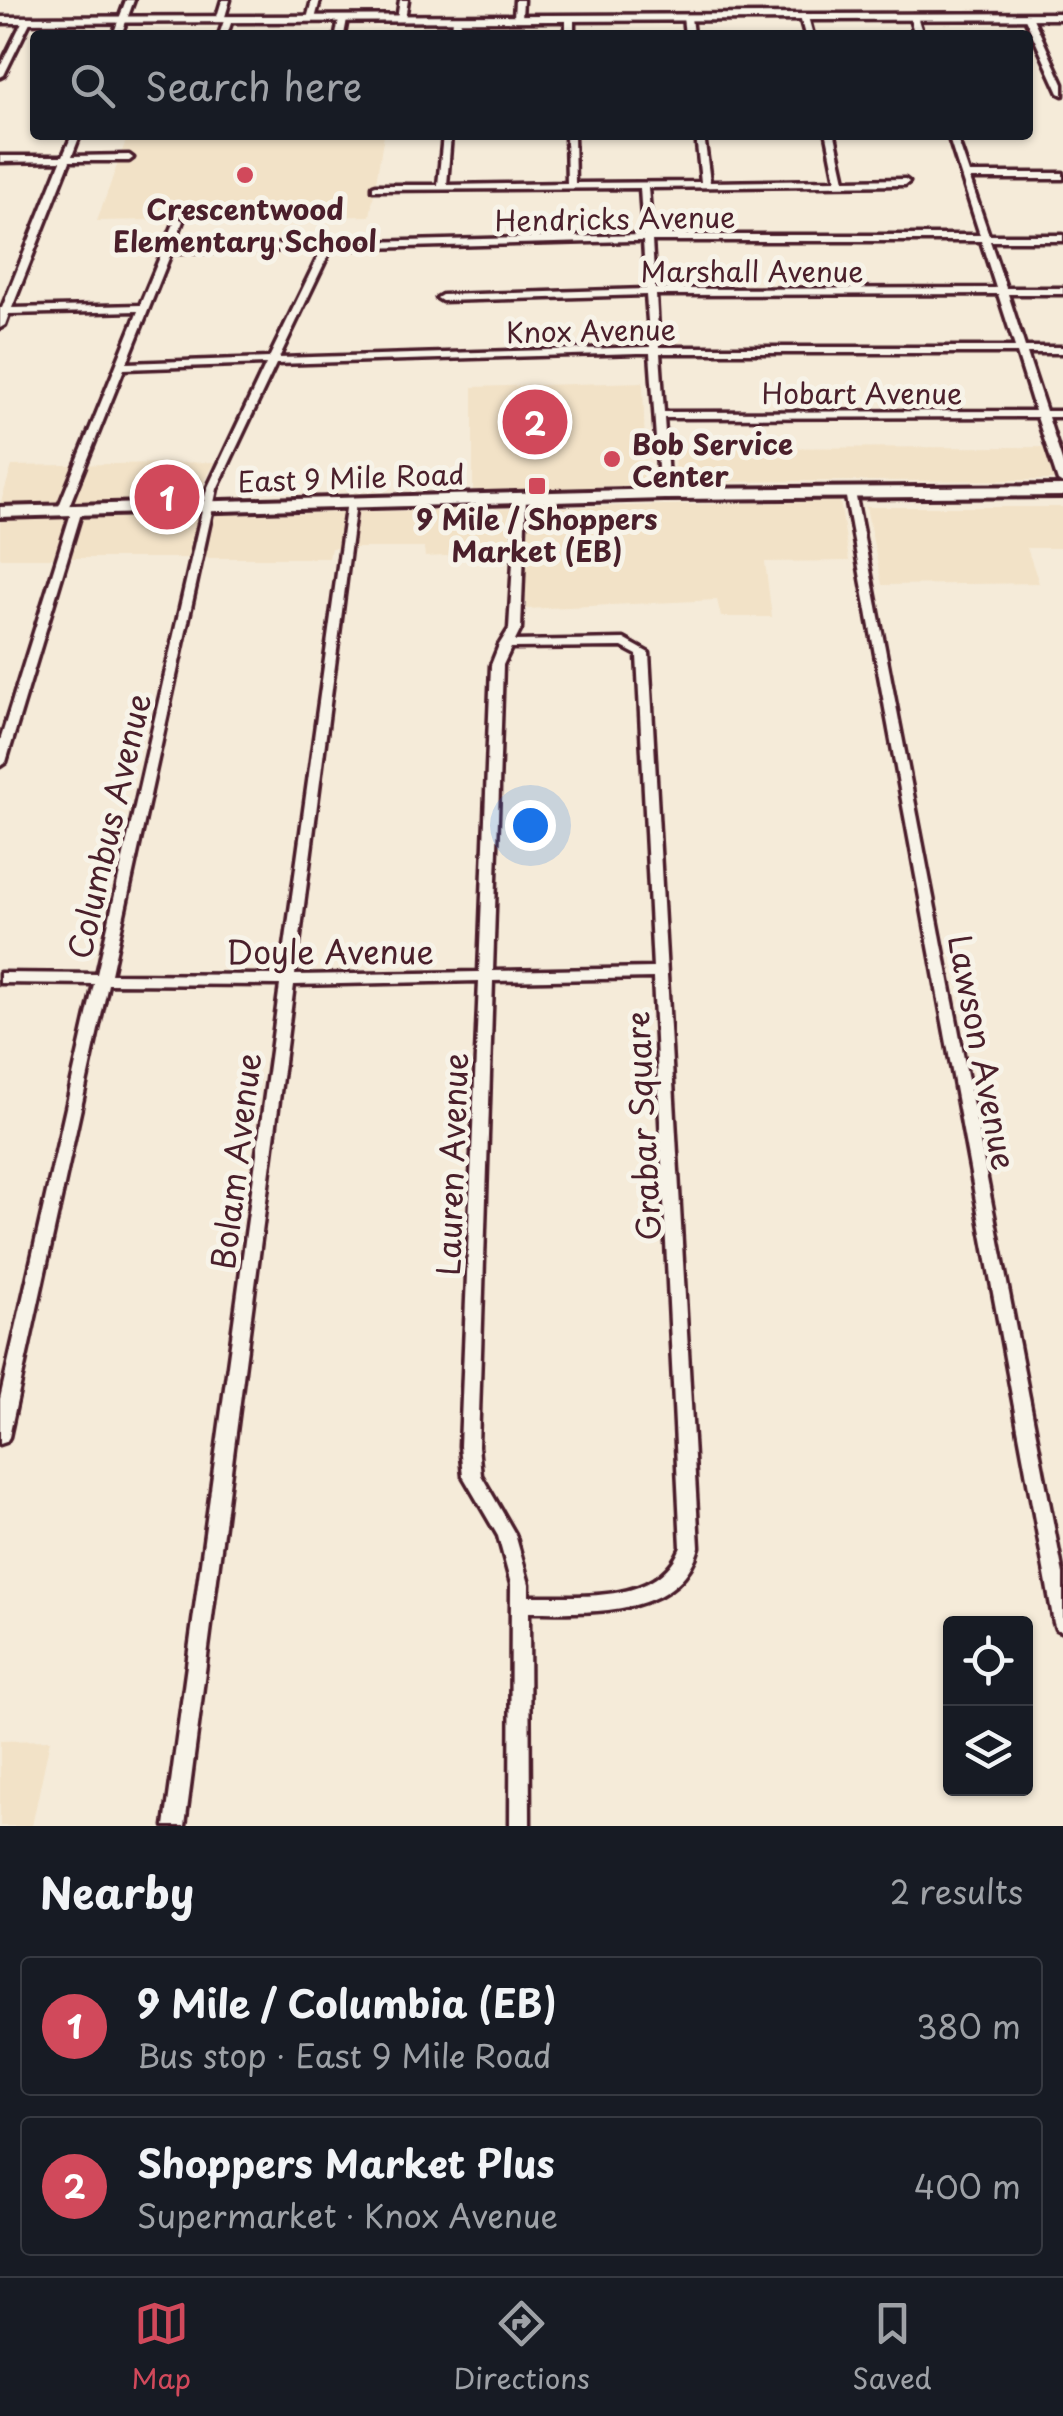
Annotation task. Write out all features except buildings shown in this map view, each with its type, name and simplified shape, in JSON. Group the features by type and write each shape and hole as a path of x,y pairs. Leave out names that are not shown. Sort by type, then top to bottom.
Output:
{"main road":[{"name":"East 9 Mile Road","path":"0,512 664,494 1063,491"}],"street":[{"path":"118,30 130,0"},
{"path":"223,30 226,0"},
{"path":"312,19 316,0"},
{"path":"401,19 404,0"},
{"path":"518,18 519,0"},
{"path":"913,16 917,30"},
{"path":"1028,16 1063,93"},
{"path":"0,20 1063,16"},
{"path":"804,17 807,30"},
{"path":"456,30 457,18"},
{"path":"570,18 570,30"},
{"path":"687,18 688,30"},
{"path":"341,30 343,19"},
{"path":"0,75 27,20"},
{"path":"1050,63 1063,63"},
{"path":"0,326 3,310 74,140"},
{"path":"442,187 447,140"},
{"path":"570,140 570,185"},
{"path":"701,140 706,185"},
{"path":"832,140 841,182"},
{"path":"954,140 1063,481"},
{"path":"0,158 129,158"},
{"path":"966,176 1063,176"},
{"path":"376,188 906,182"},
{"path":"644,186 664,494"},
{"path":"0,762 70,510 120,366 179,222"},
{"name":"Hendricks Avenue","path":"168,250 648,239 1063,238"},
{"name":"Columbus Avenue","path":"0,1436 207,506 327,247"},
{"name":"Marshall Avenue","path":"442,298 652,292 1063,291"},
{"path":"3,310 144,308"},
{"name":"Knox Avenue","path":"120,366 656,350 1063,350"},
{"name":"Hobart Avenue","path":"661,414 1063,414"},
{"name":"Lawson Avenue","path":"850,492 1063,1623"},
{"name":"Lauren Avenue","path":"520,1826 522,1604 512,1550 472,1476 470,1457 497,658 515,629 517,616 521,497"},
{"name":"Bolam Avenue","path":"175,1826 351,502"},
{"name":"Grabar Square","path":"505,645 618,642 637,646 644,654 690,1551 677,1573 641,1594 620,1600 522,1604"},
{"name":"Doyle Avenue","path":"0,978 286,980 661,973"}],"shaded area":[{"name":"Crescentwood Elementary School","path":"126,140 383,140 370,216 97,221"},
{"path":"643,382 646,485 473,491 473,387"},
{"path":"1063,447 1063,480 674,482 675,448"},
{"path":"215,462 195,499 0,505 12,466"},
{"path":"840,501 849,561 765,562 772,617 721,617 717,600 526,609 526,552 425,557 424,548 331,548 329,558 0,558 0,520"},
{"path":"866,507 1063,507 1063,548 1027,548 1039,583 882,585"},
{"path":"50,1740 32,1826 0,1826 0,1741"}],"place":[{"name":"Crescentwood Elementary School","path":"245,175"},
{"name":"Shoppers Market Plus","path":"535,422"},
{"name":"Bob Service Center","path":"612,459"},
{"name":"9 Mile / Shoppers Market (EB)","path":"537,486"},
{"name":"9 Mile / Columbia (EB)","path":"167,497"}]}
